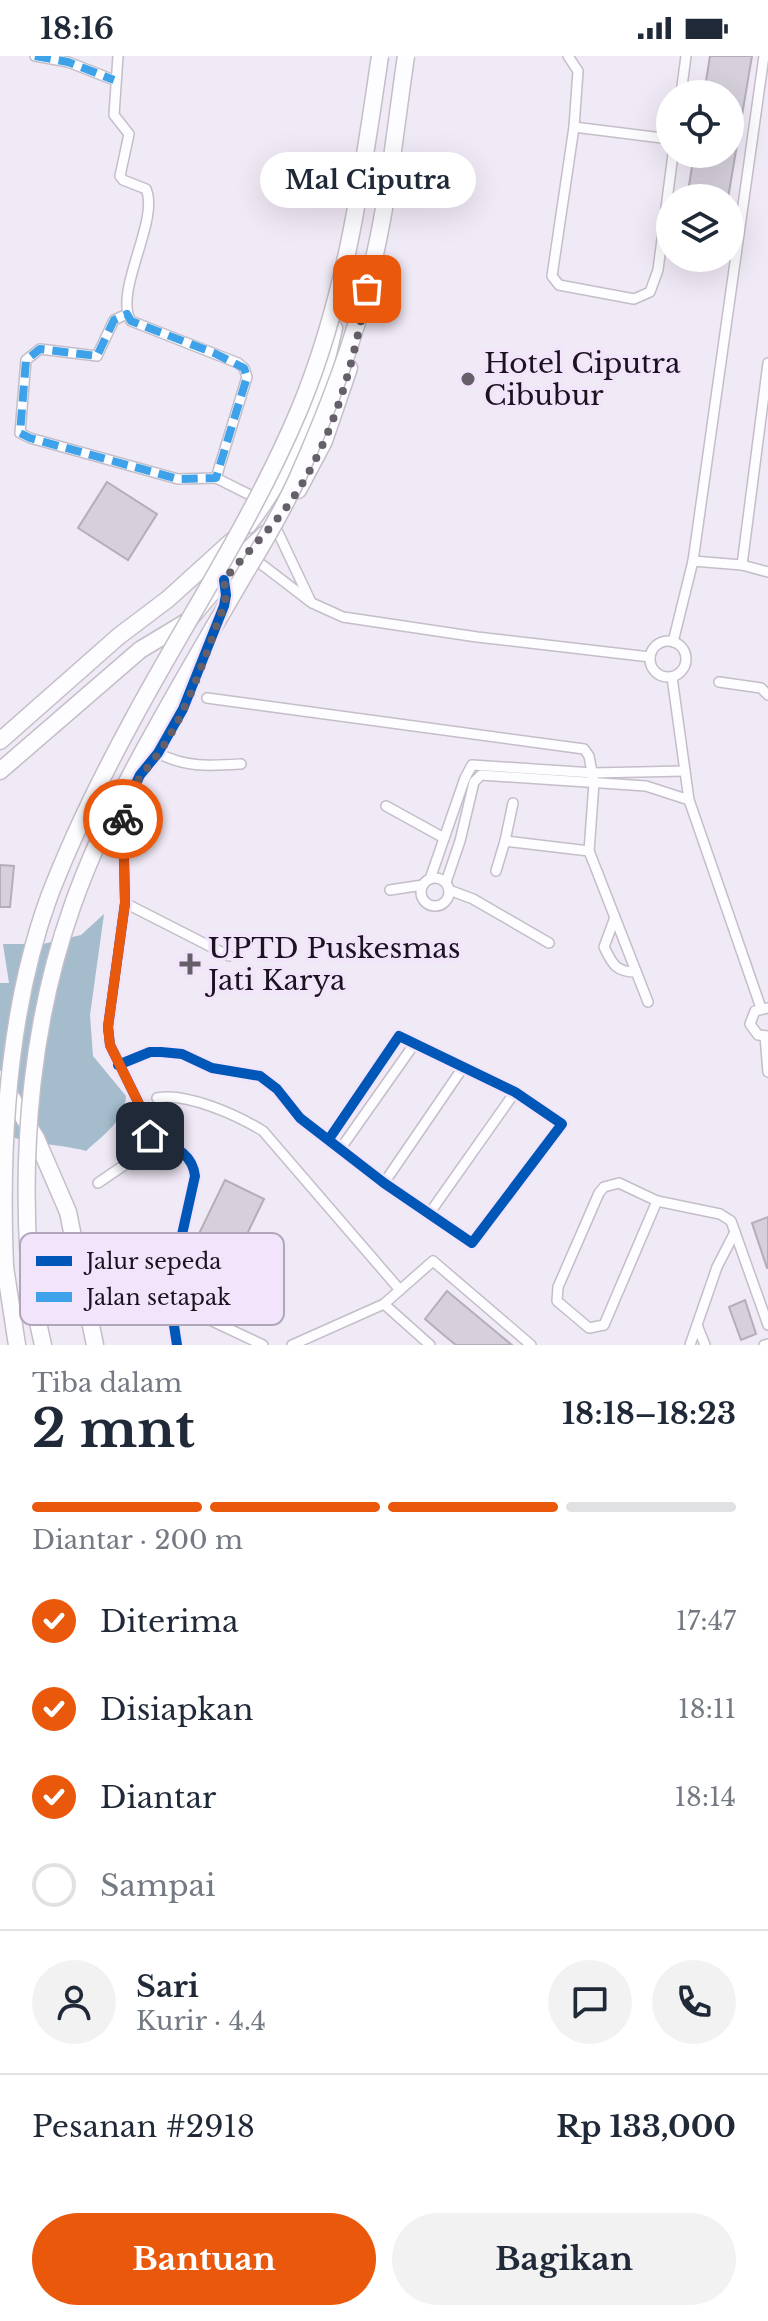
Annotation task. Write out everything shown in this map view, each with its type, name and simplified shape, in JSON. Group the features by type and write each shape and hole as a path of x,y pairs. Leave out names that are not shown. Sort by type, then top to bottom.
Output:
{"highway":[{"path":"0,741 119,636 179,589 231,542 266,503 304,426 330,350 378,56"},
{"path":"17,1345 5,1267 5,1114 14,1037 28,971 49,899 82,821 131,723 272,472 325,342 345,271 378,56"},
{"path":"0,771 140,650 188,621 274,524 310,470 340,399 353,356 390,170 407,56"},
{"path":"28,1233 29,1116 38,1041 72,907 104,832 152,735 261,547 295,483 324,417 350,350 370,277 407,56"},
{"path":"0,1079 21,1110 51,1168 68,1212 72,1233"},
{"path":"39,1325 43,1345"},
{"path":"91,1325 95,1345"}],"street":[{"path":"35,56 68,62 114,80"},
{"path":"118,56 114,115 129,134 120,176 146,189 150,197 146,224 133,267 127,314 131,321 244,368 247,377 217,478"},
{"path":"568,56 578,71 574,127 552,276 559,285 634,299 650,292 658,270 671,168"},
{"path":"683,80 686,56"},
{"path":"673,642 693,561 764,56"},
{"path":"574,127 656,137"},
{"path":"127,314 114,320 97,356 40,349 26,360 21,433 178,479 217,478 266,503"},
{"path":"742,565 768,363"},
{"path":"274,524 312,603"},
{"path":"246,552 312,603 343,617 477,637 650,657"},
{"path":"693,561 742,565 768,572"},
{"path":"182,1233 195,1176 194,1166 186,1152 150,1136 140,1106 110,1045 108,1027 125,903 123,811 140,775 158,753 183,709 224,606 224,580"},
{"path":"673,642 684,651 686,657 682,670 672,677 656,673 650,657 658,644 673,642"},
{"path":"672,677 689,800 765,1008 752,1013 750,1024 755,1033 766,1036 768,1072"},
{"path":"719,682 761,688 768,695"},
{"path":"207,698 577,746 587,753 594,778 589,851 648,1002"},
{"path":"158,753 174,762 192,766 241,764"},
{"path":"685,771 594,778 485,774 478,777 474,782 447,886 446,901 431,905 423,897 426,882 472,765 594,778 646,786 689,800"},
{"path":"496,871 513,803"},
{"path":"386,806 444,838"},
{"path":"505,841 589,851"},
{"path":"390,890 438,878 549,943"},
{"path":"125,903 229,956"},
{"path":"614,920 604,947 614,968 636,972"},
{"path":"118,1065 150,1052 161,1052 182,1054 212,1068 260,1076 277,1089 300,1118 384,1183 472,1243 562,1124 515,1092 399,1036 329,1139"},
{"path":"341,1148 415,1043"},
{"path":"384,1183 464,1066"},
{"path":"429,1214 515,1092"},
{"path":"157,1098 173,1095 245,1120 263,1131 400,1290"},
{"path":"98,1183 136,1157 150,1136"},
{"path":"657,1201 604,1325 589,1328 557,1301 558,1287 599,1193 604,1187 619,1183 657,1201 720,1214 731,1221 768,1325"},
{"path":"690,1345 717,1267 735,1232"},
{"path":"292,1345 384,1304 433,1261 531,1345"},
{"path":"384,1304 430,1345"},
{"path":"174,1325 177,1345"},
{"path":"221,1325 263,1345"},
{"path":"697,1325 705,1345"}],"water":[{"path":"104,914 90,1015 93,1056 126,1096 122,1113 86,1151 20,1139 0,1132 0,983 9,983 3,944 43,944 81,935"}],"building":[{"path":"710,56 752,56 744,103 744,80 706,80"},
{"path":"692,168 733,168 730,184 689,184"},
{"path":"107,482 157,514 128,560 78,528"},
{"path":"0,865 14,866 10,907 0,907"},
{"path":"225,1180 264,1199 248,1233 199,1233"},
{"path":"768,1217 768,1268 767,1268 752,1223"},
{"path":"447,1291 512,1345 456,1345 446,1337 425,1319"},
{"path":"745,1300 756,1334 741,1340 729,1307"}],"marked path":[{"path":"35,56 68,62 114,80"},
{"path":"127,314 131,321 244,368 247,377 216,478 178,479 20,433 26,360 40,349 97,356 114,320 127,314"}],"cycle path":[{"path":"182,1233 195,1176 193,1168 185,1155 173,1146 150,1136 140,1106 110,1045 108,1027 125,903 123,811 140,775 158,753 183,709 224,606 224,580"},
{"path":"118,1065 150,1052 161,1052 182,1054 212,1068 260,1076 277,1089 300,1118 384,1183 472,1243 562,1124 515,1092 399,1036 329,1139"},
{"path":"174,1325 177,1345"}],"way so far":[{"path":"123,819 123,811 140,775 158,753 183,709 202,665 224,606 224,580 292,499 324,441 353,356 367,289"}],"place":[{"name":"Mal Ciputra","path":"367,289"},
{"name":"Hotel Ciputra Cibubur","path":"468,379"},
{"name":"UPTD Puskesmas Jati Karya","path":"190,964"}],"route":[{"path":"123,819 125,903 108,1027 110,1045 140,1106 150,1136"}]}
